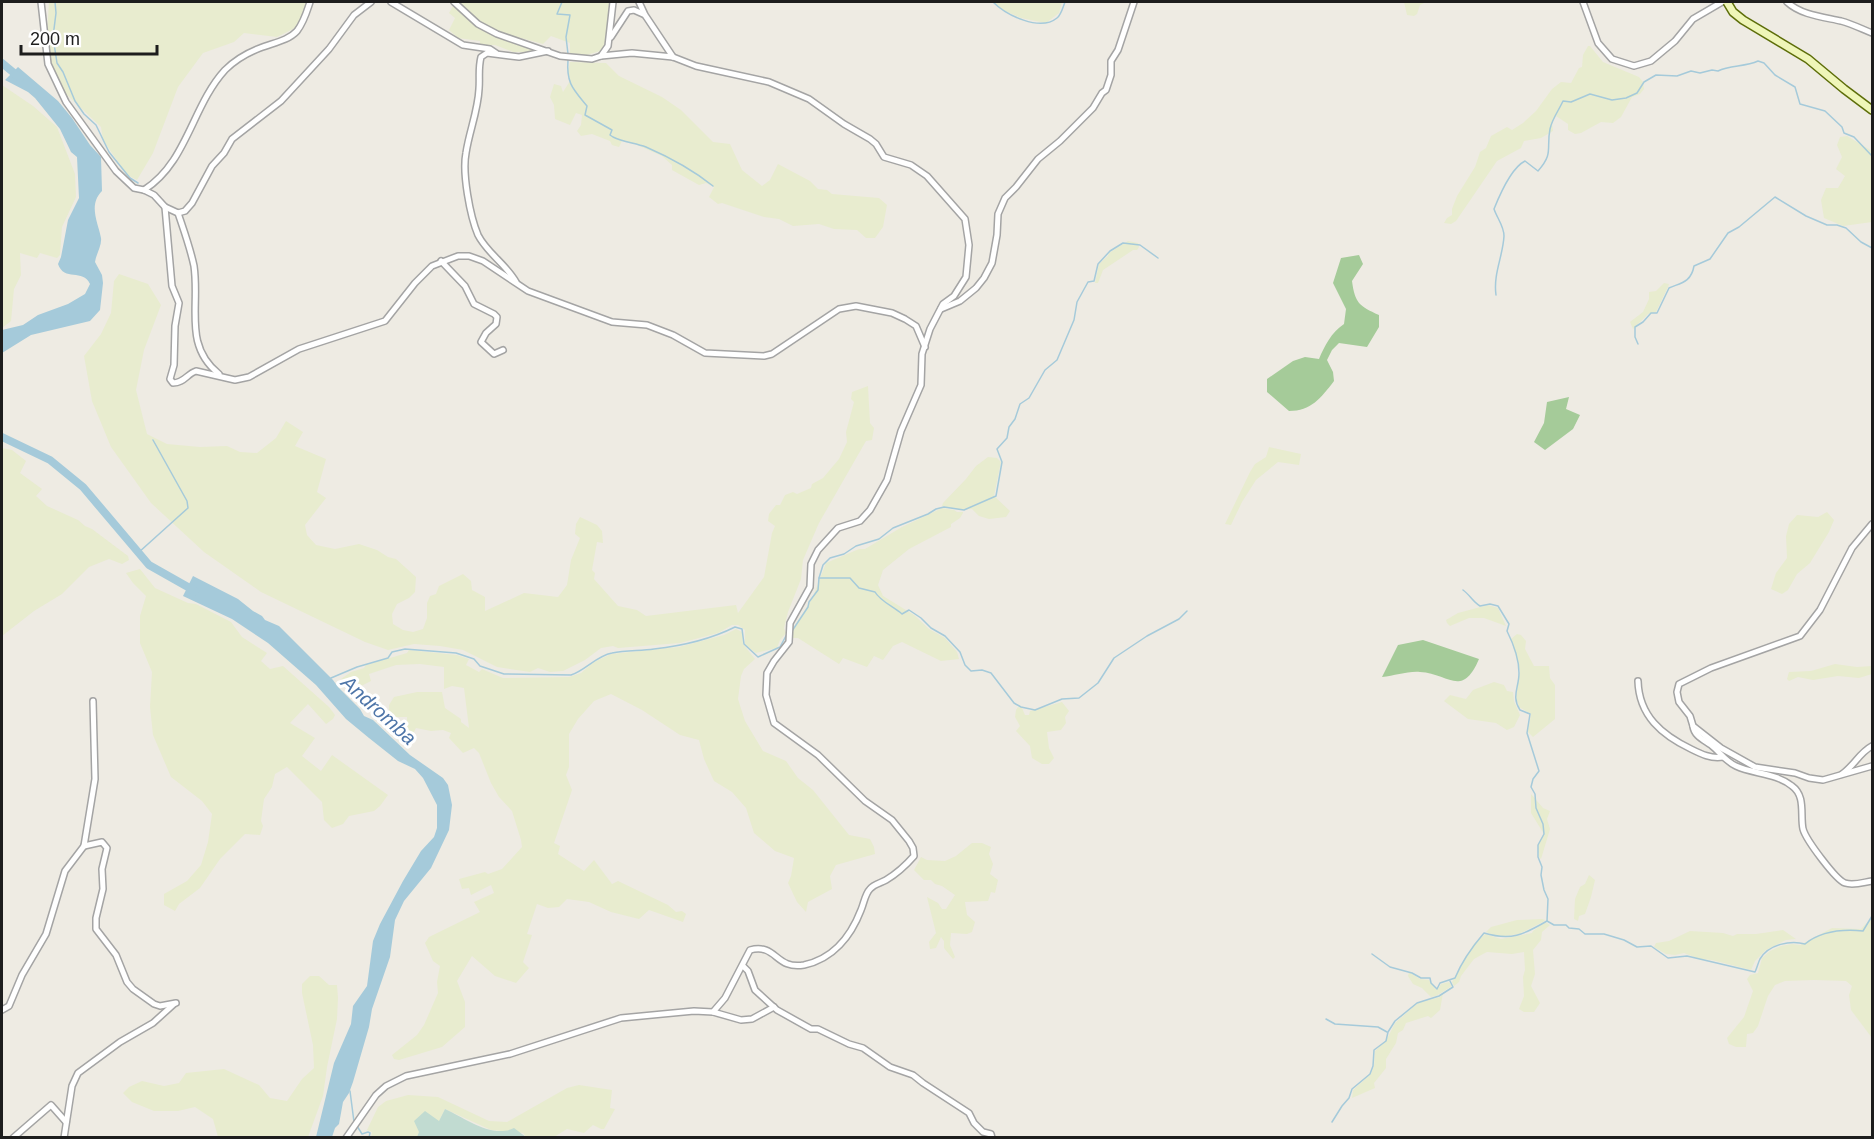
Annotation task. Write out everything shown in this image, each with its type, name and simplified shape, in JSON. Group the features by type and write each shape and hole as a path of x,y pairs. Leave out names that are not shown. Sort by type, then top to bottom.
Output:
{"street":[{"path":"41,2 48,64 61,93 116,171 134,188 154,195 165,207 178,213 185,211 192,203 212,166 224,153 232,139 281,101 329,49 354,15 371,2"},
{"path":"144,190 157,182 169,168 225,70 249,53 295,33 302,23 310,2"},
{"path":"391,2 463,45 490,49 497,54"},
{"path":"454,2 478,24 497,34 560,56 592,59 632,53 673,57 696,66 770,82 809,99 876,144 884,158 911,165 927,176 965,219 968,227 966,277 959,290 943,304 936,315 922,354 921,385 901,430 887,480 870,510 860,521 838,528 818,550 811,564 810,587 790,623 789,642 767,673 765,684 765,695 774,723 818,755 865,801 892,820 909,841 914,856 895,874 869,889 847,938 828,954 804,965 788,965 766,949 750,950 725,998 713,1012"},
{"path":"601,56 608,46 613,2"},
{"path":"639,2 673,57"},
{"path":"941,309 960,301 984,278 992,263 998,214 1005,198 1038,159 1072,130 1093,108 1106,90 1111,75 1111,62 1118,50 1134,2"},
{"path":"1583,2 1598,43 1612,59 1634,66 1651,61 1675,41 1693,19 1722,2"},
{"path":"1727,2 1732,12 1808,59 1872,110"},
{"path":"1787,2 1817,16 1844,22 1872,33"},
{"path":"609,41 628,11 639,11 645,15"},
{"path":"517,285 507,269 482,242 477,233 465,183 465,154 480,88 481,57 487,53 519,57 548,51"},
{"path":"165,207 172,286 179,303 175,326 174,365 170,379 173,383 178,383 196,371 236,380 249,377 299,349 385,321 424,273 441,261 458,256 469,256 483,261 528,291 612,322 647,325 673,335 705,353 764,356 772,354 839,309 856,306 892,313 905,319 916,326 925,347"},
{"path":"178,213 190,246 194,268 197,295 195,330 201,354 208,366 221,376"},
{"path":"441,261 465,286 474,304 497,317 496,324 486,333 481,342 494,354 503,350"},
{"path":"1872,524 1852,548 1820,610 1800,636 1711,668 1679,684 1677,692 1679,702 1690,716 1693,730 1723,757 1739,767 1770,775 1792,785 1801,800 1803,827 1808,842 1839,880 1853,884 1872,881"},
{"path":"1638,681 1640,701 1650,720 1679,745 1710,757 1723,757"},
{"path":"2,1010 9,1006 22,975 46,934 65,871 84,846 96,779 93,700"},
{"path":"1693,726 1721,748 1755,767 1823,780 1872,766"},
{"path":"1838,777 1872,746"},
{"path":"64,1137 72,1086 78,1073 120,1042 153,1023 176,1003 160,1006 154,1004 127,982 116,955 104,941 95,924 103,889 102,869 107,848 102,843 84,846"},
{"path":"743,966 748,971 754,990 774,1007 811,1029 818,1029 863,1048 890,1067 913,1075 969,1113 973,1122 992,1137"},
{"path":"346,1137 376,1095 386,1086 406,1076 510,1054 621,1018 694,1011 713,1012 741,1020 752,1019 774,1007"},
{"path":"13,1137 51,1105 66,1122"}],"green space":[{"path":"49,2 306,2 299,26 277,37 244,33 234,42 203,53 178,87 153,153 137,180 127,175 103,140 101,127 64,92 55,74 49,60 47,33"},
{"path":"457,2 610,2 608,34 603,50 587,55 570,55 570,43 551,36 543,44 503,33 473,19"},
{"path":"994,2 1062,2 1059,13 1046,23 1021,18 1001,9"},
{"path":"1404,2 1426,2 1420,5 1414,16 1407,15"},
{"path":"453,6 482,30 538,49 538,52 513,52 495,45 480,45 480,41 458,38 449,30 455,18 449,13"},
{"path":"1588,46 1603,62 1639,77 1644,89 1640,94 1632,97 1621,117 1613,123 1601,122 1581,133 1575,134 1568,130 1568,124 1556,116 1552,123 1553,131 1541,138 1524,141 1521,148 1497,161 1456,221 1451,224 1444,223 1452,215 1457,196 1491,136 1507,127 1512,130 1523,123 1536,111 1552,89 1561,82 1571,83 1579,68 1582,67 1583,55"},
{"path":"570,62 606,63 619,76 662,97 681,110 713,142 730,144 742,170 762,186 770,180 778,164 810,181 818,189 827,190 832,194 879,198 887,205 883,227 875,238 866,238 857,230 834,229 819,224 793,226 779,219 764,217 722,203 718,204 709,197 714,187 706,183 699,185 672,170 672,165 662,156 635,144 622,141 619,147 592,134 581,136 577,131 581,125 582,115 576,113 570,125 555,119 554,105 550,97 554,84 561,86 563,92 570,81 568,72"},
{"path":"2,85 33,106 57,127 75,174 76,197 62,227 60,255 57,258 40,253 37,258 20,253 21,275 14,289 11,321 2,328"},
{"path":"1847,136 1872,151 1872,222 1843,226 1824,218 1821,200 1826,188 1838,188 1845,176 1836,169 1842,157 1837,145 1840,137"},
{"path":"1128,241 1138,243 1137,250 1133,250 1103,270 1098,283 1095,283 1099,264 1109,253"},
{"path":"1359,255 1363,264 1352,281 1355,294 1362,306 1379,315 1379,327 1367,347 1339,343 1327,360 1333,372 1334,381 1320,398 1309,406 1289,411 1267,392 1267,379 1293,361 1305,357 1319,359 1335,331 1344,324 1346,309 1333,283 1341,258"},
{"path":"119,274 148,284 161,305 144,350 136,390 147,434 167,444 200,447 227,446 240,452 257,453 276,438 286,421 303,432 295,446 326,459 317,492 326,498 305,525 307,535 316,545 335,549 359,544 377,550 396,559 416,577 415,592 397,604 392,614 393,624 403,630 413,632 423,629 430,596 436,594 439,586 463,574 471,581 472,590 485,597 485,611 524,593 558,597 567,585 571,560 580,538 575,534 576,524 580,517 597,525 602,531 603,543 597,542 592,570 595,573 594,579 618,606 637,610 646,616 736,605 738,613 764,577 775,526 768,521 769,514 776,505 780,505 785,495 793,492 797,494 811,488 812,484 823,478 839,459 847,442 846,432 854,402 851,399 852,392 868,386 870,423 874,428 872,440 866,441 819,523 803,560 801,579 784,628 786,633 777,648 756,653 745,645 745,630 738,625 732,625 718,633 680,643 601,648 585,660 563,671 550,672 538,668 530,672 497,667 463,650 440,646 414,644 388,650 365,642 261,592 204,552 151,503 111,447 92,401 84,356 101,334 111,313 114,281"},
{"path":"1664,283 1669,284 1656,312 1648,314 1633,329 1630,322 1643,312 1649,299 1649,292 1656,291"},
{"path":"1569,397 1566,409 1580,415 1573,429 1545,450 1534,442 1544,423 1547,402"},
{"path":"1269,447 1301,454 1299,465 1278,462 1256,480 1231,525 1225,524 1250,472 1255,464 1266,457"},
{"path":"2,448 12,450 26,461 20,473 42,489 36,496 47,506 92,529 128,556 129,560 122,564 109,559 89,567 62,594 34,611 2,636"},
{"path":"988,457 997,458 1001,462 994,496 1010,511 1006,517 989,519 979,516 972,509 960,510 942,506 976,466"},
{"path":"942,508 963,513 951,524 951,527 909,549 883,570 878,585 883,596 945,638 957,652 959,659 941,661 902,642 893,646 883,660 874,656 867,667 843,658 839,664 798,638 792,638 794,627 812,599 826,563 859,549 865,549 902,527"},
{"path":"1827,512 1834,520 1810,563 1797,574 1788,590 1782,594 1771,589 1776,573 1787,558 1786,536 1789,524 1797,515 1818,517"},
{"path":"140,569 155,588 188,603 196,604 231,622 242,637 267,653 261,661 270,669 283,666 329,707 335,715 326,724 308,704 290,723 315,738 302,756 321,771 332,755 388,795 374,811 349,816 343,824 332,828 324,820 322,802 287,767 275,774 272,787 264,799 261,821 263,826 260,835 245,834 220,859 200,888 179,904 175,911 164,905 164,894 187,881 201,865 208,842 212,814 202,801 171,777 153,735 150,707 152,672 140,643 140,616 146,596 126,573"},
{"path":"1488,605 1498,608 1506,626 1484,618 1469,618 1450,626 1447,623 1446,620 1458,613"},
{"path":"736,629 742,632 743,644 755,659 744,669 741,676 738,699 745,721 763,751 786,761 798,778 813,790 849,835 870,839 875,854 836,865 830,876 832,889 808,902 806,912 797,902 788,883 794,858 775,851 754,833 746,808 732,792 714,781 704,759 699,740 680,735 642,710 611,694 594,701 578,719 569,734 569,767 566,775 572,790 554,843 560,846 558,854 584,871 594,860 612,884 618,881 668,905 676,912 682,911 686,914 683,922 649,910 639,919 611,912 589,902 567,899 559,907 548,908 537,904 527,934 532,935 523,962 529,968 516,983 495,976 472,956 457,981 465,1002 465,1027 442,1047 399,1060 394,1059 392,1055 417,1035 424,1025 438,993 437,982 440,966 433,961 425,943 429,937 480,912 474,902 494,893 491,885 471,895 469,888 462,889 459,879 502,869 522,847 512,811 499,797 479,753 474,748 463,753 449,738 451,733 443,730 431,731 416,728 412,736 407,733 407,717 389,717 389,705 394,697 417,692 442,692 445,708 469,728 464,688 452,686 444,689 444,667 420,664 396,665 369,674 371,681 357,688 350,687 341,679 366,665 407,653 409,650 457,655 469,659 466,665 479,672 482,669 503,678 569,677 581,673 594,662 611,654 679,647 724,635"},
{"path":"1517,634 1526,641 1525,649 1534,666 1549,666 1550,678 1555,685 1555,719 1533,737 1528,732 1531,714 1519,707 1516,697 1520,671 1511,639"},
{"path":"1423,640 1479,659 1467,678 1460,681 1420,672 1382,677 1398,645"},
{"path":"1835,664 1857,667 1872,666 1872,674 1859,678 1838,676 1813,680 1798,677 1789,681 1787,679 1789,672 1811,671"},
{"path":"1494,682 1504,685 1507,691 1513,692 1520,715 1514,727 1507,730 1496,723 1468,719 1444,701 1450,695 1466,699 1473,690"},
{"path":"1062,702 1069,711 1065,717 1066,723 1061,730 1047,732 1049,748 1054,758 1049,764 1042,764 1032,758 1030,746 1016,731 1020,726 1015,717 1016,710 1018,707 1022,708 1025,715 1029,715 1030,711"},
{"path":"1531,794 1543,808 1550,811 1547,819 1550,829 1541,859 1538,845 1544,834 1531,813"},
{"path":"972,843 982,843 991,847 989,854 993,864 990,874 998,880 995,893 991,892 988,901 965,902 967,915 975,922 972,932 951,933 950,945 955,957 953,959 944,948 944,941 941,937 936,948 930,949 929,942 936,933 927,897 938,903 942,909 946,909 955,895 931,880 924,880 914,870 921,857 927,860 945,861 956,856"},
{"path":"1589,875 1595,880 1591,897 1585,914 1579,916 1578,921 1574,919 1575,899"},
{"path":"1872,917 1872,1038 1851,1010 1849,995 1852,986 1846,981 1785,981 1775,985 1768,996 1758,1026 1753,1033 1747,1034 1746,1047 1729,1044 1727,1038 1744,1017 1753,991 1747,979 1750,975 1758,973 1762,958 1781,946 1800,945 1832,928 1861,929"},
{"path":"1517,920 1545,920 1519,934 1498,937 1486,932 1491,927"},
{"path":"1545,922 1550,925 1542,932 1541,940 1533,950 1535,974 1531,986 1540,1003 1534,1012 1524,1012 1519,1009 1524,996 1524,952 1512,954 1487,952 1474,959 1454,986 1452,982 1473,945 1485,934 1501,939 1532,933"},
{"path":"1783,930 1796,939 1786,940 1766,950 1755,961 1751,970 1699,959 1684,953 1666,954 1654,947 1656,943 1669,941 1690,931 1723,933 1733,936"},
{"path":"1409,972 1420,979 1429,980 1435,989 1449,982 1452,986 1431,997 1422,988 1413,984 1408,976"},
{"path":"310,976 319,976 329,985 337,985 338,998 337,1019 323,1096 308,1137 218,1137 213,1119 195,1107 178,1111 154,1111 132,1102 123,1093 129,1087 142,1081 164,1086 179,1083 186,1073 224,1069 259,1085 270,1098 287,1101 302,1079 314,1068 313,1045 302,993 302,984"},
{"path":"1443,993 1440,1010 1431,1018 1428,1016 1406,1023 1403,1030 1398,1033 1396,1043 1386,1059 1386,1068 1374,1083 1375,1088 1352,1098 1353,1090 1371,1074 1375,1051 1386,1041 1395,1023 1418,1003 1440,997"},
{"path":"579,1085 612,1090 610,1108 615,1109 604,1129 593,1125 584,1133 567,1129 554,1137 526,1137 523,1133 491,1130 445,1109 439,1121 419,1133 417,1137 371,1137 372,1132 367,1130 378,1107 386,1101 408,1095 438,1097 489,1121 507,1122 567,1088"},
{"path":"445,1109 479,1126 497,1131 514,1128 526,1137 417,1137 419,1132 414,1121 425,1111 439,1121"}],"water":[{"path":"18,67 58,101 101,157 102,191 96,202 95,214 101,241 95,262 102,275 103,283 100,310 90,321 31,335 2,353 2,330 23,325 38,315 68,304 85,294 90,284 83,277 65,272 58,264 68,220 79,198 77,157 71,152 60,129 35,98 5,80"},
{"path":"193,576 238,599 265,620 279,626 333,680 364,716 373,720 410,755 443,778 448,785 452,805 449,830 431,868 404,901 395,920 390,957 372,1009 353,1082 343,1102 339,1124 332,1137 316,1137 334,1063 351,1024 353,1006 367,986 373,941 380,924 421,851 434,837 437,828 437,805 423,778 415,769 398,761 346,719 316,685 268,643 232,619 183,596"}],"waterway":[{"path":"55,2 53,37 57,63 75,101 96,125 109,152 130,178 138,183"},
{"path":"562,2 557,14 570,15 566,37 568,54"},
{"path":"993,2 1006,12 1033,23 1050,22 1057,18 1065,2"},
{"path":"568,60 570,81 587,106 585,115 612,130 610,135 613,137 663,155 689,169 713,186"},
{"path":"1496,295 1495,287 1504,232 1494,209 1506,182 1520,164 1525,161 1538,171 1543,165 1548,155 1551,125 1563,101 1571,102 1590,94 1612,100 1626,98 1637,93 1644,82 1656,75 1677,76 1691,71 1700,73 1718,71 1758,61 1764,63 1775,75 1795,87 1800,104 1825,111 1842,127 1844,133 1854,137 1872,156"},
{"name":"Andromba","path":"2,63 20,78"},
{"path":"1638,344 1635,327 1651,313 1657,313 1669,288 1688,279 1694,266 1710,259 1728,233 1739,227 1775,197 1806,216 1827,225 1846,228 1861,242 1872,248"},
{"path":"819,578 823,565 830,558 879,539 893,528 936,509 944,507 964,510 996,496 1002,462 997,449 1007,438 1009,427 1015,419 1020,404 1029,398 1045,370 1057,360 1074,320 1077,302 1088,282 1094,281 1098,264 1110,251 1123,243 1140,245 1158,258"},
{"name":"Andromba","path":"2,437 50,460 83,487 149,565 195,591"},
{"path":"138,553 188,508 187,501 153,440"},
{"path":"792,631 818,590 819,578 850,578 859,588 875,592 902,614 909,610 921,618 931,628 945,636 960,652 965,665 971,671 982,670 991,673 1014,703 1035,710 1062,699 1079,698 1098,683 1114,658 1147,636 1179,619 1187,611"},
{"path":"1463,590 1480,606 1490,604 1498,606 1509,624 1507,631 1519,668 1517,705 1520,710 1530,714 1527,733 1539,771 1531,787 1543,824 1544,834 1538,845 1538,857 1542,867 1544,890 1548,899 1547,921"},
{"path":"331,678 388,658 392,652 405,649 456,653 474,659 480,666 504,674 571,675 606,655 685,644 735,627 742,629 744,644 758,657 780,647 787,634"},
{"path":"1372,954 1390,967 1421,978 1430,978 1431,983 1437,989 1440,983 1455,978 1468,954 1484,933 1502,936 1517,935 1547,921 1554,925 1566,925 1569,928 1579,929 1585,934 1604,934 1637,947 1651,946 1668,958 1687,956 1755,972 1764,954 1781,944 1805,944 1818,936 1832,932 1863,931 1872,916"},
{"path":"1332,1122 1349,1098 1352,1089 1370,1074 1374,1050 1386,1041 1388,1032 1395,1021 1417,1003 1439,996 1453,987 1450,981"},
{"path":"1326,1019 1335,1024 1378,1027 1387,1032"},
{"path":"350,1091 354,1122"},
{"path":"357,1126 362,1134 370,1133 369,1138"}]}
